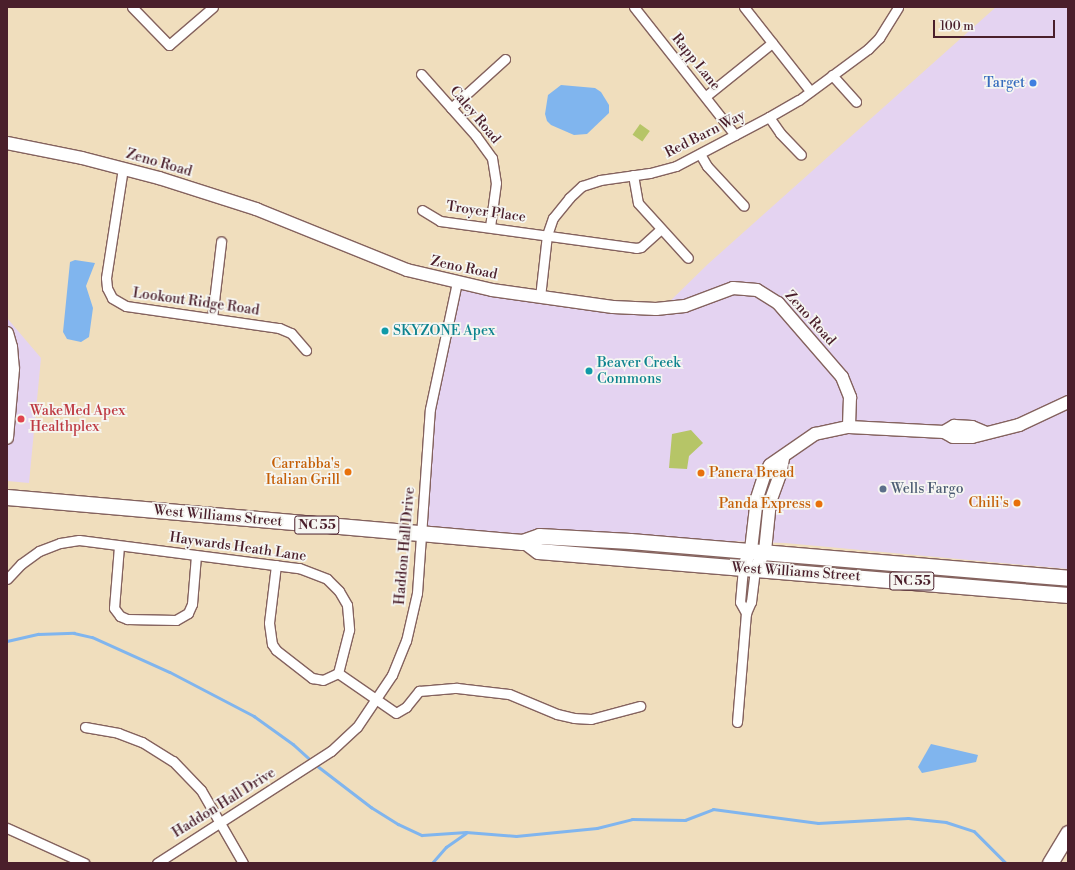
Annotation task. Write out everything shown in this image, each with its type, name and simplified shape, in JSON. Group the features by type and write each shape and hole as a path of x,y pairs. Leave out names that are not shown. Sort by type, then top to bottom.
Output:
{"main road":[{"name":"West Williams Street","path":"7,497 421,534 526,542 539,536 758,551 1068,578"},
{"name":"West Williams Street","path":"526,542 538,551 1068,595"},
{"path":"1050,863 1068,833"}],"street":[{"path":"132,7 169,45 213,7"},
{"name":"Rapp Lane","path":"634,7 735,134"},
{"path":"744,7 810,91"},
{"name":"Red Barn Way","path":"540,297 547,235 553,218 561,206 582,186 600,180 664,170 700,154 769,117 810,91 879,38 898,7"},
{"path":"706,96 772,43"},
{"path":"451,108 505,59"},
{"name":"Caley Road","path":"421,74 484,145 494,162 496,183 490,227"},
{"path":"832,75 856,102"},
{"path":"769,117 780,133 801,155"},
{"name":"Zeno Road","path":"7,143 123,168 256,209 406,270 457,282 540,297 613,307 656,309 685,306 733,288 757,290 778,303 842,377 850,397 849,427"},
{"path":"700,154 707,166 744,206"},
{"name":"Lookout Ridge Road","path":"123,168 106,278 109,294 117,302 126,306 279,328 290,333 306,350"},
{"path":"633,175 638,203 688,258"},
{"name":"Troyer Place","path":"422,210 440,220 636,248 641,247 661,230"},
{"path":"212,318 221,242"},
{"name":"Haddon Hall Drive","path":"157,863 220,820 320,760 357,727 377,699 395,669 406,641 417,594 430,409 457,282"},
{"path":"7,333 11,347 13,369 7,438"},
{"path":"737,722 746,613 752,602 749,569 758,551 770,502 780,474 783,458 794,447 816,434 849,427 944,432 953,437 972,437 984,432 1019,425 1068,402"},
{"name":"Haywards Heath Lane","path":"7,579 28,557 60,543 79,540 276,565 320,575 334,585 343,598 349,614 348,630 338,673"},
{"path":"119,546 114,608 120,616 127,619 176,620 184,617 192,604 196,555"},
{"path":"276,565 269,623 272,644 276,650 312,678 322,680 338,673 396,713 406,707 418,691 457,688 509,694 557,714 584,718 640,706"},
{"path":"85,727 131,737 164,754 190,777 220,820 243,863"},
{"path":"7,828 84,863"}],"shaded area":[{"name":"Beaver Creek Commons","path":"996,7 1068,7 1068,569 785,543 424,530 430,409 457,282 663,308 708,264"},
{"name":"WakeMed Apex Healthplex","path":"7,318 41,358 29,483 7,481"}],"green space":[{"path":"640,124 650,131 642,142 633,135"},
{"path":"691,430 703,443 689,456 687,469 669,468 672,434"}],"water":[{"path":"561,85 595,88 601,92 609,105 609,113 587,134 574,135 551,125 547,121 545,114 548,95"},
{"path":"75,260 95,263 86,286 93,308 89,337 81,342 67,339 63,332 70,262"},
{"path":"931,744 978,755 976,762 922,773 918,767"}],"waterway":[{"path":"7,641 38,634 74,633 92,637 170,672 254,716 293,744 311,760"},
{"path":"315,764 371,807 398,824 422,835 466,832 516,836 597,828 632,819 685,820 713,809 818,823 908,818 946,822 974,831 1006,863"},
{"path":"432,863 446,847 466,833"}],"place":[{"name":"Target","path":"1033,83"},
{"name":"SKYZONE Apex","path":"385,331"},
{"name":"Beaver Creek Commons","path":"589,371"},
{"name":"WakeMed Apex Healthplex","path":"21,419"},
{"name":"Carrabba's Italian Grill","path":"348,472"},
{"name":"Panera Bread","path":"701,473"},
{"name":"Wells Fargo","path":"883,489"},
{"name":"Chili's","path":"1017,503"},
{"name":"Panda Express","path":"819,504"}]}
